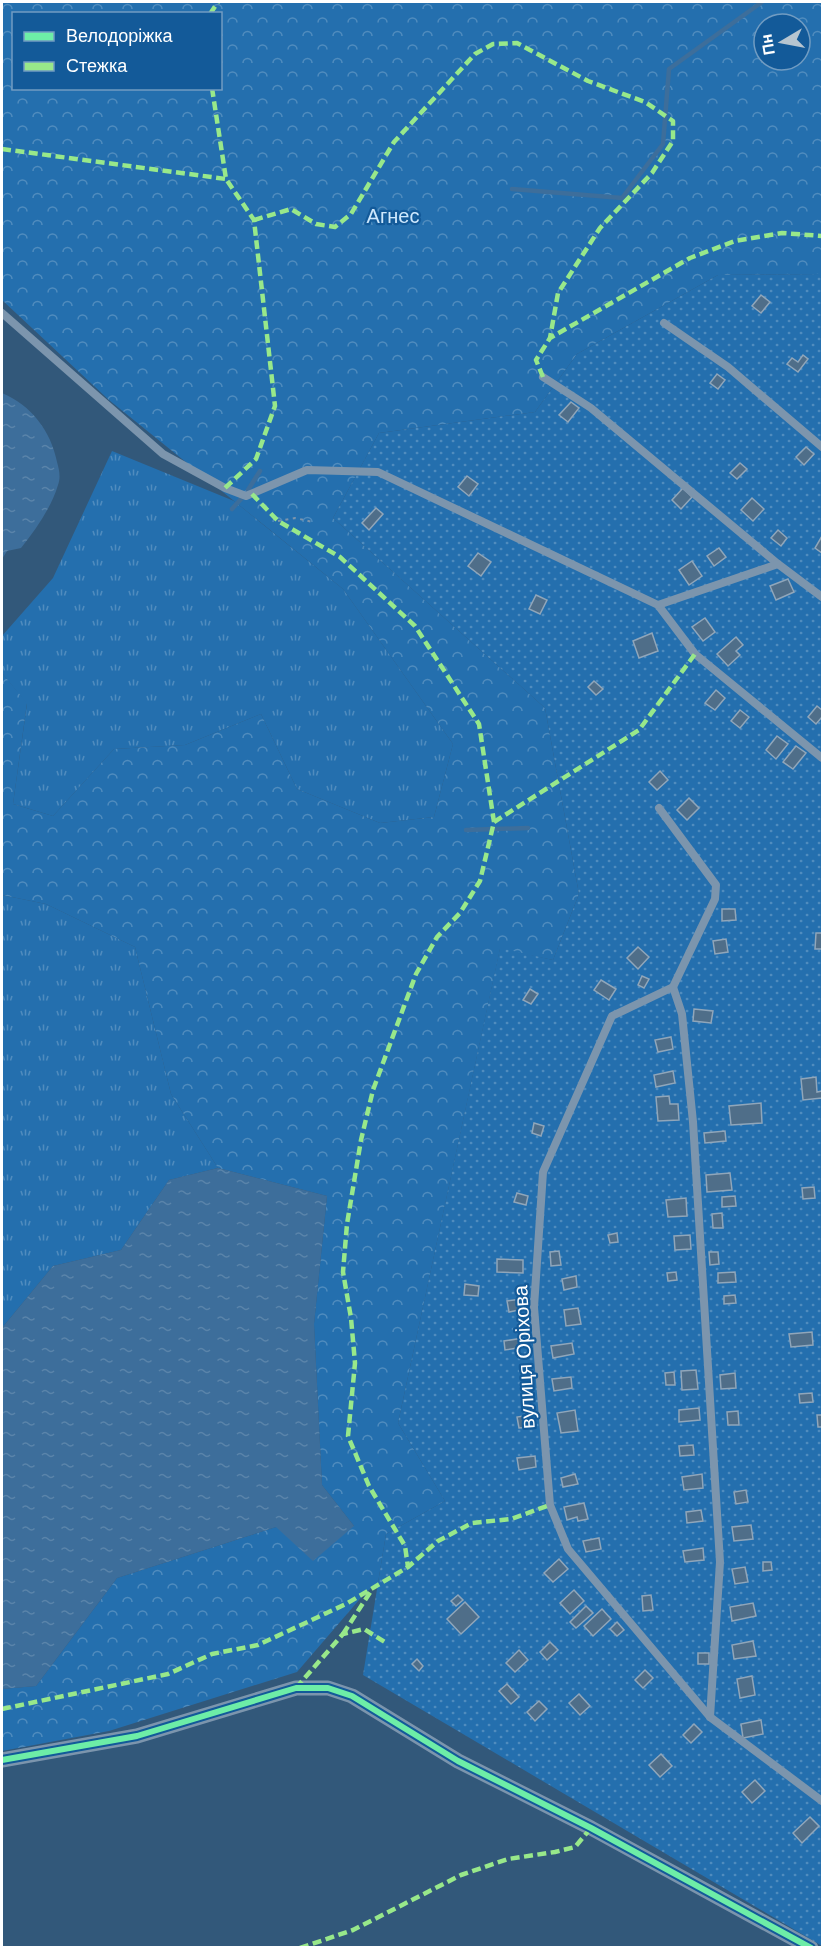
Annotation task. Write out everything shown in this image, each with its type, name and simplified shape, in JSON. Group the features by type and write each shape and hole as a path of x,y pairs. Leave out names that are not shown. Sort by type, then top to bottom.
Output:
{"street":[{"path":"2,1760 137,1736 296,1688 328,1688 352,1696 458,1761 591,1828 811,1947"}],"lane":[{"path":"2,313 163,454 225,488 246,496 307,470 378,471 658,606 695,654 822,758"},
{"path":"664,323 728,367 822,447"},
{"path":"543,377 591,408 778,564 822,597"},
{"path":"658,606 778,564"},
{"path":"659,808 716,885 715,899 673,987 682,1014 693,1122 720,1562 710,1717"},
{"name":"вулиця Оріхова","path":"673,987 612,1016 543,1172 534,1307 550,1505 568,1549 710,1717 822,1801"}],"path":[{"path":"278,521 295,518 313,522"}],"green space":[{"name":"Агнес","path":"2,2 822,2 822,274 718,275 577,354 535,412 379,433 333,518 545,708 579,894 553,960 500,949 398,1423 445,1501 386,1534 378,1583 365,1593 297,1672 109,1731 2,1751 2,1689 36,1686 117,1578 276,1527 354,1526 322,1485 314,1324 327,1196 218,1168 171,1094 135,947 46,904 2,895 2,673 27,703 13,804 53,816 114,749 185,745 261,714 297,789 380,823 434,817 453,744 343,589 109,400 2,300"},
{"path":"822,274 822,1946 363,1675 386,1534 445,1501 398,1423 500,948 553,960 579,894 545,708 333,518 379,433 535,412 577,354 718,275"},
{"path":"112,451 234,501 343,589 453,744 434,817 380,823 297,789 261,714 185,745 114,749 53,816 13,804 27,704 2,673 2,636 53,578"},
{"path":"2,895 46,904 135,947 171,1094 218,1168 169,1180 121,1250 53,1266 2,1328"}],"water":[{"path":"2,393 22,404 45,430 54,451 60,476 51,502 37,526 21,548 7,551 2,559"},
{"path":"218,1168 327,1196 314,1324 322,1485 354,1526 313,1561 276,1527 117,1578 36,1686 2,1689 2,1328 53,1266 121,1250 169,1180"}],"building":[{"path":"761,295 770,302 761,313 752,306"},
{"path":"803,355 808,359 798,372 787,364 792,358 798,362"},
{"path":"717,374 725,380 718,389 710,383"},
{"path":"571,402 579,408 568,422 559,415"},
{"path":"806,447 814,454 804,465 796,457"},
{"path":"740,463 747,469 737,479 730,473"},
{"path":"467,476 478,484 469,496 458,487"},
{"path":"683,488 692,497 681,509 672,500"},
{"path":"752,498 764,509 753,521 741,510"},
{"path":"376,508 383,514 369,530 362,523"},
{"path":"778,530 787,538 781,546 771,538"},
{"path":"822,536 822,553 815,548"},
{"path":"719,548 726,557 714,566 707,556"},
{"path":"478,553 491,562 481,576 468,566"},
{"path":"692,561 702,576 689,585 679,570"},
{"path":"788,579 794,592 776,600 770,586"},
{"path":"536,595 547,600 540,614 529,609"},
{"path":"705,618 715,632 703,641 692,627"},
{"path":"652,633 658,651 639,658 633,641"},
{"path":"736,637 743,645 736,651 740,655 728,666 717,654"},
{"path":"594,681 603,689 596,695 588,687"},
{"path":"716,690 725,698 715,710 705,703"},
{"path":"817,706 822,710 822,717 816,724 808,717"},
{"path":"740,710 749,717 740,728 731,721"},
{"path":"777,736 788,744 776,759 766,750"},
{"path":"796,746 806,753 793,769 783,762"},
{"path":"660,771 668,780 657,790 649,782"},
{"path":"689,798 699,808 687,820 677,810"},
{"path":"722,909 735,909 736,920 722,921"},
{"path":"816,933 822,933 822,949 815,949"},
{"path":"726,939 728,952 715,954 713,941"},
{"path":"638,947 649,957 638,969 627,958"},
{"path":"642,976 649,979 644,988 638,985"},
{"path":"601,980 616,989 609,1000 594,990"},
{"path":"530,989 538,994 531,1004 523,1000"},
{"path":"694,1009 713,1011 711,1023 693,1021"},
{"path":"671,1037 673,1049 658,1052 655,1040"},
{"path":"673,1071 675,1083 656,1087 654,1075"},
{"path":"816,1077 817,1092 822,1091 822,1098 803,1100 801,1079"},
{"path":"669,1096 670,1104 678,1104 679,1120 658,1121 656,1097"},
{"path":"761,1103 762,1123 731,1125 729,1106"},
{"path":"534,1123 544,1126 541,1136 532,1133"},
{"path":"725,1131 726,1141 705,1143 704,1133"},
{"path":"730,1173 732,1190 707,1192 706,1175"},
{"path":"814,1187 815,1198 803,1199 802,1188"},
{"path":"517,1193 528,1196 526,1205 514,1202"},
{"path":"735,1196 736,1206 722,1207 722,1197"},
{"path":"686,1198 687,1216 668,1217 666,1200"},
{"path":"722,1213 723,1228 713,1228 712,1214"},
{"path":"617,1233 618,1242 610,1243 608,1235"},
{"path":"690,1235 691,1249 675,1250 674,1236"},
{"path":"559,1251 561,1265 551,1266 550,1252"},
{"path":"709,1252 718,1252 719,1264 710,1265"},
{"path":"497,1259 523,1260 523,1273 497,1272"},
{"path":"676,1272 677,1280 668,1281 667,1273"},
{"path":"735,1272 736,1282 718,1283 718,1273"},
{"path":"576,1276 577,1287 564,1290 562,1279"},
{"path":"465,1284 479,1286 478,1296 464,1295"},
{"path":"735,1295 736,1303 724,1304 724,1296"},
{"path":"522,1299 524,1309 509,1312 507,1301"},
{"path":"578,1308 581,1324 566,1326 564,1310"},
{"path":"812,1332 813,1345 791,1347 789,1334"},
{"path":"523,1338 524,1347 505,1350 504,1341"},
{"path":"572,1343 574,1354 553,1358 551,1346"},
{"path":"696,1370 698,1389 682,1390 681,1371"},
{"path":"674,1372 675,1385 666,1385 665,1373"},
{"path":"735,1373 736,1388 721,1389 720,1375"},
{"path":"571,1377 572,1388 554,1391 552,1379"},
{"path":"812,1393 813,1402 800,1403 799,1394"},
{"path":"699,1408 700,1420 679,1422 679,1410"},
{"path":"575,1410 578,1431 561,1433 557,1413"},
{"path":"738,1411 739,1425 728,1425 727,1412"},
{"path":"529,1415 531,1427 519,1428 517,1417"},
{"path":"817,1415 822,1415 822,1427 818,1427"},
{"path":"693,1445 694,1455 680,1456 679,1446"},
{"path":"535,1456 536,1467 519,1470 517,1458"},
{"path":"575,1474 578,1484 563,1487 561,1478"},
{"path":"702,1474 703,1488 684,1490 682,1477"},
{"path":"746,1490 748,1502 736,1504 734,1492"},
{"path":"584,1503 588,1519 578,1521 577,1517 567,1520 564,1507"},
{"path":"701,1510 703,1521 687,1523 686,1512"},
{"path":"751,1525 753,1539 734,1541 732,1527"},
{"path":"599,1538 601,1549 586,1552 583,1541"},
{"path":"703,1548 704,1560 685,1562 683,1551"},
{"path":"559,1559 568,1569 553,1582 544,1573"},
{"path":"763,1562 771,1562 772,1570 763,1571"},
{"path":"745,1567 748,1582 735,1584 732,1569"},
{"path":"574,1590 584,1601 570,1614 560,1603"},
{"path":"458,1595 463,1600 456,1606 451,1601"},
{"path":"651,1595 653,1610 643,1611 642,1596"},
{"path":"465,1602 479,1617 461,1634 447,1619"},
{"path":"753,1603 756,1616 732,1621 730,1607"},
{"path":"586,1606 593,1613 576,1628 570,1622"},
{"path":"602,1609 611,1619 593,1636 584,1626"},
{"path":"617,1622 624,1630 617,1636 610,1629"},
{"path":"753,1641 756,1656 734,1659 732,1645"},
{"path":"550,1642 558,1650 547,1660 540,1652"},
{"path":"519,1650 528,1660 515,1672 506,1663"},
{"path":"698,1653 709,1653 709,1664 698,1664"},
{"path":"417,1659 423,1666 419,1671 412,1664"},
{"path":"645,1670 653,1678 643,1688 635,1680"},
{"path":"752,1676 755,1695 740,1698 737,1679"},
{"path":"507,1684 519,1697 511,1704 499,1691"},
{"path":"579,1694 590,1706 580,1715 569,1703"},
{"path":"539,1701 547,1709 535,1721 527,1712"},
{"path":"761,1720 763,1734 743,1738 741,1724"},
{"path":"694,1724 702,1732 691,1743 683,1735"},
{"path":"661,1754 672,1766 660,1777 649,1765"},
{"path":"755,1780 765,1791 752,1803 742,1792"},
{"path":"810,1817 819,1826 802,1843 793,1833"}],"waterway":[{"path":"512,189 622,198 663,144 669,69 762,2"},
{"path":"248,490 260,471"},
{"path":"232,509 241,499"},
{"path":"466,830 528,828"}],"marked path":[{"path":"211,12 218,2"},
{"path":"254,220 291,209 316,224 335,227 351,214 394,142 475,54 493,44 517,43 588,81 645,102 673,121 673,141 652,173 600,228 558,293 550,338"},
{"path":"212,90 226,179 254,220 275,406 256,459 225,488"},
{"path":"2,149 226,179"},
{"path":"543,377 536,360 550,338 690,258 735,241 782,233 822,236"},
{"path":"252,494 278,521 340,557 415,626 479,724 494,822 480,881 460,913 437,937 416,974 373,1090 361,1140 347,1224 343,1272 351,1318 355,1363 348,1436 369,1486 405,1546 408,1567"},
{"path":"494,822 639,730 695,654"},
{"path":"2,1709 168,1674 212,1654 258,1645 346,1604 408,1567 438,1541 472,1523 511,1519 550,1505"},
{"path":"343,1634 371,1591"},
{"path":"296,1688 343,1634 364,1629 388,1644"},
{"path":"300,1948 353,1930 461,1875 508,1859 575,1847 591,1828"}],"cycle path":[{"path":"2,1760 137,1736 296,1688 328,1688 352,1696 458,1761 591,1828 811,1948"}]}
